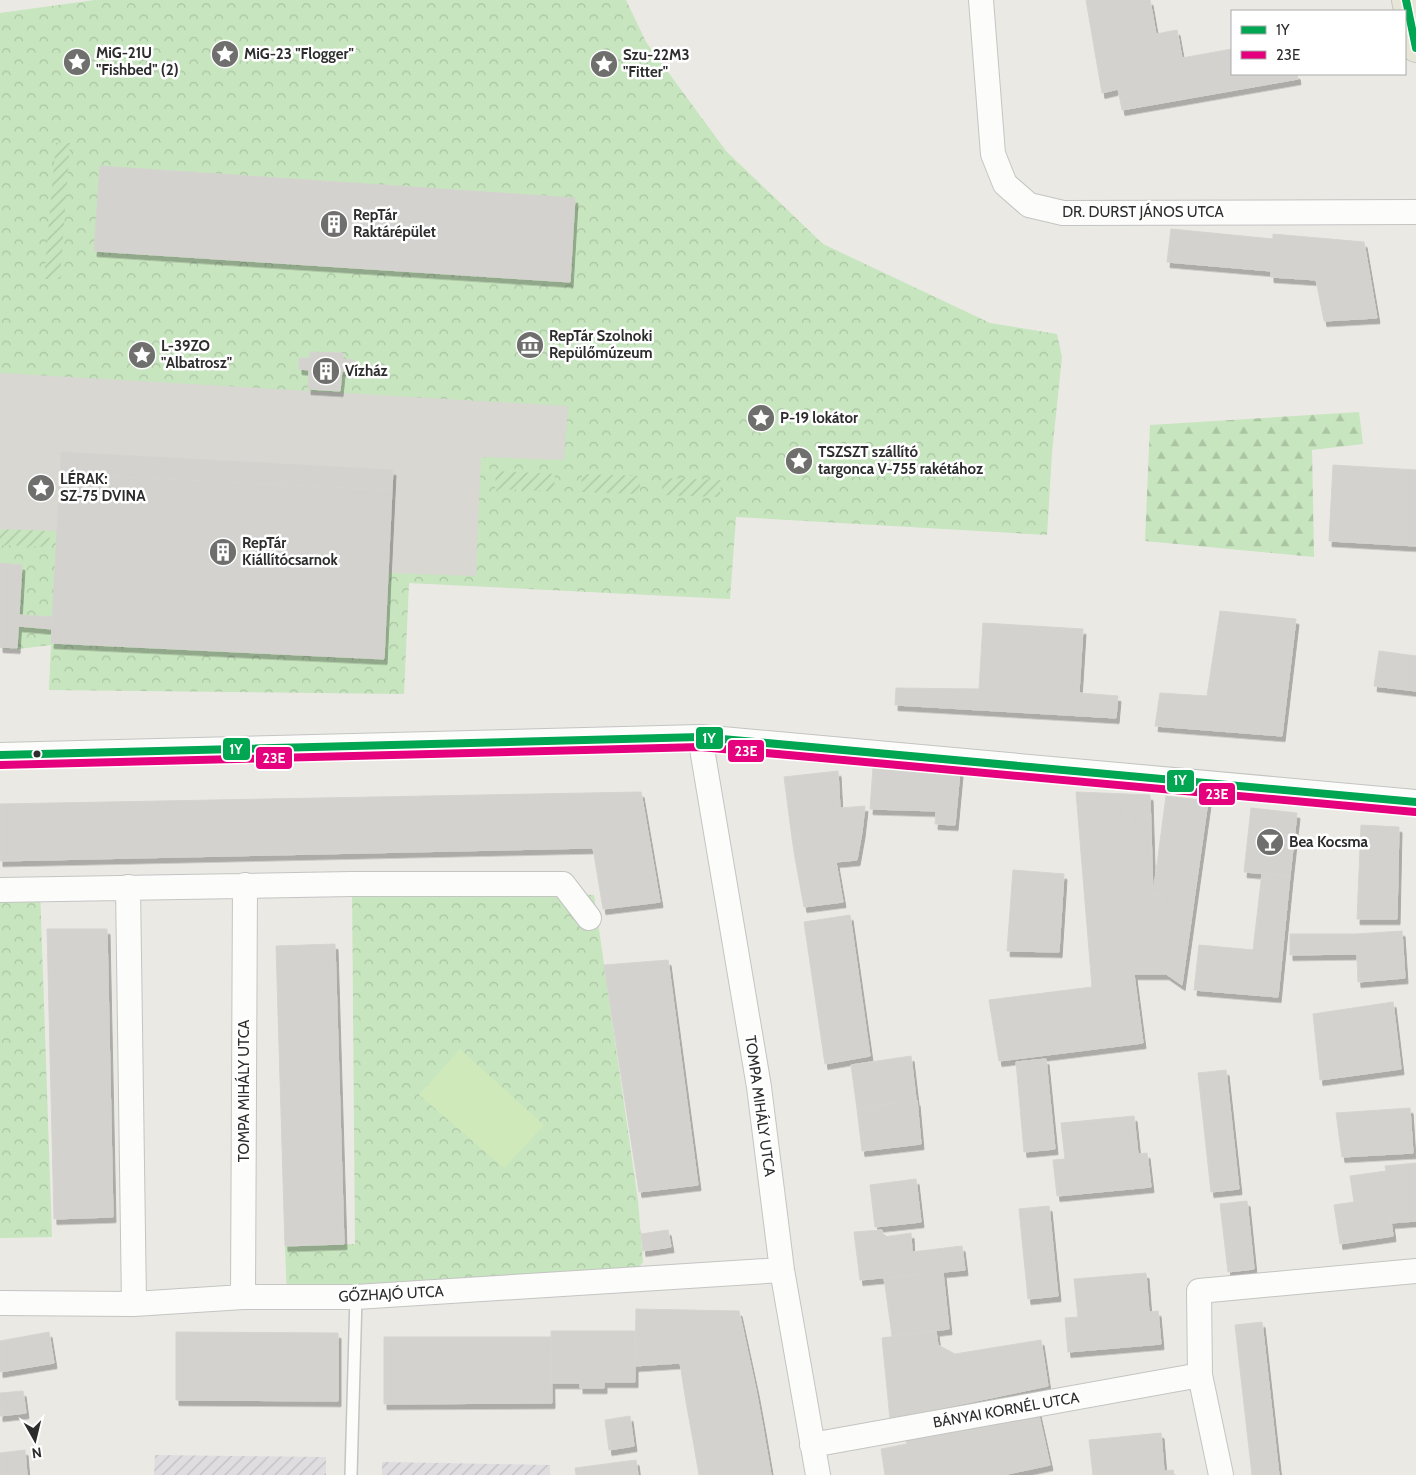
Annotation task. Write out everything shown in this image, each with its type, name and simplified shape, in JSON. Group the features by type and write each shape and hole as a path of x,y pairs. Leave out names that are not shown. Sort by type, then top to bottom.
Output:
{"main road":[{"path":"1406,0 1416,48"}],"street":[{"name":"DR. DURST JÁNOS UTCA","path":"981,0 993,154 1005,184 1029,205 1063,213 1416,212"},
{"path":"0,755 700,737 1416,802"},
{"name":"TOMPA MIHÁLY UTCA","path":"700,737 759,1087 782,1270 818,1475"},
{"path":"0,890 564,884 589,918"},
{"name":"TOMPA MIHÁLY UTCA","path":"243,1297 245,886"},
{"path":"128,888 134,1304"},
{"name":"GŐZHAJÓ UTCA","path":"0,1302 134,1304 243,1297 356,1297 782,1270"},
{"path":"1221,1475 1200,1374 1199,1291 1416,1271"},
{"name":"BÁNYAI KORNÉL UTCA","path":"812,1445 1200,1374"}],"lane":[{"path":"351,1475 356,1297"}],"shaded area":[{"path":"0,373 568,406 564,460 481,457 476,576 389,573 392,491 57,531 0,529"},
{"path":"155,1455 326,1457 326,1475 154,1475"},
{"path":"382,1462 550,1465 550,1475 382,1475"}],"green space":[{"name":"RepTár Szolnoki Repülőmúzeum","path":"95,0 626,0 646,42 726,151 823,244 990,323 1057,334 1062,357 1052,452 1047,535 736,517 730,599 409,583 404,694 49,690 51,645 18,649 0,648 0,13"},
{"path":"56,143 70,143 60,279 44,279"},
{"path":"1359,412 1363,444 1312,450 1314,557 1145,541 1150,425"},
{"path":"496,471 555,474 554,491 495,489"},
{"path":"582,474 640,476 640,494 581,492"},
{"path":"662,478 721,480 720,497 662,495"},
{"path":"0,529 50,531 49,547 0,545"},
{"path":"352,884 594,895 638,1201 643,1262 630,1279 287,1297 285,1246 355,1244"},
{"path":"0,889 40,889 52,1237 0,1238"},
{"path":"460,1049 544,1125 504,1168 419,1095"}],"building":[{"path":"1086,0 1150,0 1156,34 1177,30 1182,58 1231,49 1231,75 1297,75 1298,79 1122,110 1118,89 1102,93"},
{"name":"RepTár Raktárépület","path":"100,166 575,198 570,282 94,251"},
{"path":"1171,229 1273,239 1273,234 1364,242 1377,318 1324,321 1316,280 1271,277 1271,271 1167,262"},
{"name":"Vízház","path":"310,352 343,353 343,359 354,360 353,371 342,371 340,391 308,389 309,370 299,369 299,358 310,358"},
{"path":"61,452 393,470 392,490 60,474"},
{"path":"1333,465 1416,470 1416,546 1329,541"},
{"name":"RepTár Kiállítócsarnok","path":"60,474 392,490 384,659 51,643"},
{"path":"0,563 22,565 17,648 0,647"},
{"path":"1220,611 1296,619 1282,736 1155,726 1160,693 1207,696"},
{"path":"19,615 53,617 52,629 18,626"},
{"path":"983,623 1083,629 1079,693 1118,696 1116,718 895,705 896,688 979,689"},
{"path":"1379,651 1416,656 1416,691 1374,686"},
{"path":"873,768 960,771 955,825 935,824 936,811 870,809"},
{"path":"838,771 840,808 865,806 862,832 792,838 784,777"},
{"path":"641,792 660,902 603,909 593,848 0,861 0,804"},
{"path":"1076,792 1126,794 1135,894 1160,895 1166,974 1134,974 1143,1043 999,1061 989,1000 1092,987"},
{"path":"1126,794 1150,795 1153,895 1135,894"},
{"path":"1166,796 1208,801 1182,985 1166,974 1160,895 1153,895"},
{"name":"Bea Kocsma","path":"1251,808 1297,813 1290,876 1244,872"},
{"path":"1361,825 1399,827 1397,919 1357,919"},
{"path":"862,832 857,860 836,862 795,858 792,838"},
{"path":"795,858 836,862 843,902 804,907"},
{"path":"1013,870 1064,874 1059,952 1007,951"},
{"path":"1262,873 1290,876 1278,997 1194,990 1199,945 1253,950"},
{"path":"850,915 870,1056 825,1064 804,922"},
{"path":"47,929 107,929 113,1217 54,1219"},
{"path":"1402,931 1405,978 1358,982 1356,934"},
{"path":"1290,934 1356,934 1357,954 1290,955"},
{"path":"335,944 344,1244 285,1246 276,946"},
{"path":"668,960 698,1185 639,1192 604,965"},
{"path":"1393,1002 1401,1069 1320,1080 1313,1014"},
{"path":"911,1056 916,1099 857,1109 851,1065"},
{"path":"1046,1059 1055,1149 1024,1152 1016,1062"},
{"path":"1226,1070 1239,1189 1211,1192 1198,1073"},
{"path":"917,1100 921,1144 862,1151 857,1109"},
{"path":"1410,1108 1413,1153 1342,1157 1336,1113"},
{"path":"1134,1116 1138,1154 1147,1153 1151,1187 1057,1196 1053,1160 1065,1159 1061,1123"},
{"path":"1416,1163 1416,1221 1391,1223 1388,1197 1354,1202 1350,1176 1386,1171 1385,1166"},
{"path":"916,1179 921,1222 875,1227 870,1185"},
{"path":"1388,1197 1393,1236 1340,1244 1334,1205"},
{"path":"1247,1201 1254,1269 1228,1272 1220,1204"},
{"path":"1049,1206 1058,1296 1028,1299 1019,1209"},
{"path":"668,1230 671,1247 643,1251 641,1234"},
{"path":"882,1230 884,1237 911,1233 912,1252 962,1246 965,1270 860,1280 854,1232"},
{"path":"943,1272 949,1329 892,1336 884,1278"},
{"path":"1146,1273 1149,1312 1158,1311 1161,1344 1068,1352 1065,1318 1078,1317 1074,1279"},
{"path":"636,1309 739,1311 756,1390 686,1402 680,1363 635,1366"},
{"path":"1262,1322 1279,1475 1252,1475 1235,1325"},
{"path":"551,1331 635,1331 635,1382 604,1382 604,1388 580,1388 580,1383 552,1383"},
{"path":"936,1331 938,1345 955,1354 1041,1340 1048,1386 890,1419 882,1338"},
{"path":"49,1332 54,1363 0,1372 0,1341"},
{"path":"176,1332 338,1333 338,1401 176,1400"},
{"path":"384,1337 551,1337 552,1403 384,1404"},
{"path":"756,1390 763,1428 693,1440 686,1402"},
{"path":"23,1391 26,1413 0,1416 0,1393"},
{"path":"1038,1411 1050,1465 1003,1475 885,1475 881,1449 907,1444 905,1435"},
{"path":"630,1416 634,1446 609,1450 605,1420"},
{"path":"763,1428 771,1475 699,1475 693,1440"},
{"path":"1161,1433 1164,1471 1173,1470 1174,1475 1093,1475 1089,1440"},
{"path":"25,1450 27,1475 0,1475 0,1453"},
{"path":"636,1460 638,1475 576,1475 575,1468"}],"transit line":[{"name":"1Y","path":"1406,0 1416,48"},
{"name":"1Y","path":"0,755 700,737 1416,802"},
{"name":"23E","path":"0,765 700,747 1415,812"}],"place":[{"name":"MiG-23 \"Flogger\"","path":"225,54"},
{"name":"MiG-21U \"Fishbed\" (2)","path":"77,62"},
{"name":"Szu-22M3 \"Fitter\"","path":"604,64"},
{"name":"RepTár Raktárépület","path":"334,224"},
{"name":"RepTár Szolnoki Repülőmúzeum","path":"530,345"},
{"name":"L-39ZO \"Albatrosz\"","path":"142,355"},
{"name":"Vízház","path":"326,371"},
{"name":"P-19 lokátor","path":"761,418"},
{"name":"TSZSZT szállító targonca V-755 rakétához","path":"799,461"},
{"name":"LÉRAK: SZ-75 DVINA","path":"41,488"},
{"name":"RepTár Kiállítócsarnok","path":"223,552"},
{"name":"Bea Kocsma","path":"1270,842"}]}
